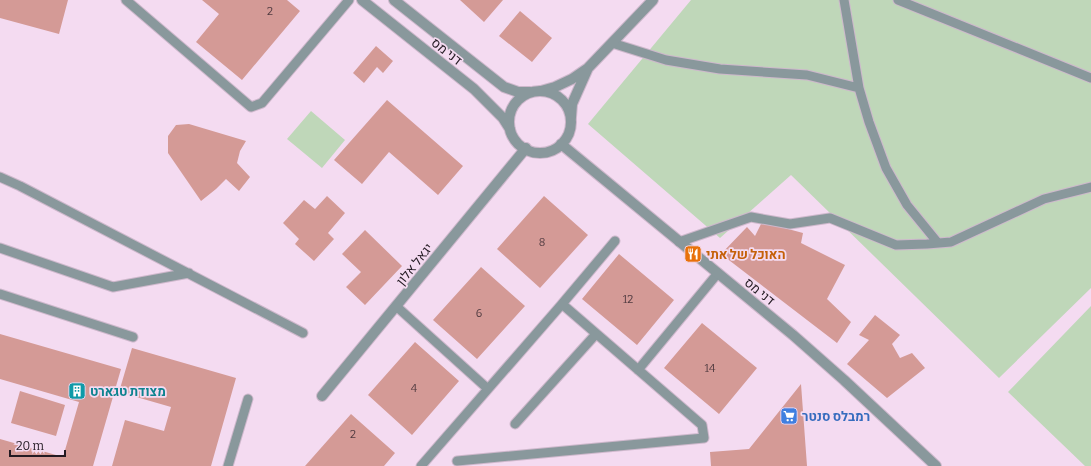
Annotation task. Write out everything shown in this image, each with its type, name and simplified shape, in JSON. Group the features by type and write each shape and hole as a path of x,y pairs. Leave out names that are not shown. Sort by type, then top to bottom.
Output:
{"street":[{"name":"דני מס","path":"362,0 474,89 494,109 510,129"},
{"name":"דני מס","path":"394,0 504,87 518,92 530,92"},
{"path":"588,68 572,104 570,128 566,138 561,144 552,150 542,152 531,151 514,139 510,129 510,118 512,108 519,99 530,92 555,87 572,80 588,68 653,0"},
{"path":"541,91 551,93 560,99 567,107 571,118"},
{"name":"דני מס","path":"561,144 793,335 844,380 936,466"},
{"name":"יגאל אלון","path":"322,396 526,148"}],"lane":[{"path":"126,0 251,107 262,103 349,0"},
{"path":"844,0 859,88 869,122 886,168 907,205 938,243"},
{"path":"898,0 1091,78"},
{"path":"612,43 666,60 720,69 807,75 859,88"},
{"path":"0,177 303,332"},
{"path":"679,242 751,217 790,224 830,218 896,246 951,242 1044,199 1091,187"},
{"path":"421,466 615,241"},
{"path":"0,248 113,287 189,273"},
{"path":"638,370 718,273"},
{"path":"0,294 133,336"},
{"path":"457,461 704,438 702,425 562,304"},
{"path":"396,306 488,389"},
{"path":"515,424 596,334"},
{"path":"228,466 248,399"}],"green space":[{"path":"691,0 1091,0 1091,288 999,378 791,175 720,238 588,124"},
{"path":"311,111 345,140 322,168 287,139"},
{"path":"1091,306 1091,466 1085,466 1008,392"}],"building":[{"path":"0,0 68,0 59,34 0,18"},
{"path":"202,0 287,0 300,11 242,80 196,42 219,14"},
{"path":"460,0 503,0 484,22"},
{"path":"520,11 552,38 532,62 499,36"},
{"path":"376,46 393,61 383,73 377,67 364,83 353,73"},
{"path":"387,100 463,166 438,195 389,152 362,184 334,160"},
{"path":"189,124 246,141 240,151 237,163 250,177 239,191 226,179 201,201 168,153 168,136 176,125"},
{"path":"327,196 345,213 328,233 334,239 314,261 295,244 299,239 283,223 304,200 315,209"},
{"path":"544,196 588,235 540,288 497,249"},
{"path":"762,222 803,233 801,243 845,265 827,299 851,322 837,343 721,254 747,227 755,236"},
{"path":"365,230 402,266 365,305 346,287 361,272 342,254"},
{"path":"619,254 674,300 637,345 582,299"},
{"path":"481,267 525,306 477,359 433,320"},
{"path":"875,315 900,335 892,344 900,358 912,353 925,368 887,398 847,364 869,340 859,335"},
{"path":"702,323 757,368 719,414 664,368"},
{"name":"מצודת טגארט","path":"0,334 121,369 93,466 0,466 0,439 63,457 79,402 0,379"},
{"path":"415,342 459,381 412,435 368,395"},
{"path":"132,348 236,378 211,466 112,466 125,420 164,431 171,407 119,392"},
{"name":"רמבלס סנטר","path":"801,384 807,466 711,466 710,452 749,449"},
{"path":"20,391 65,405 56,436 11,423"},
{"path":"351,414 395,453 384,466 305,466"}],"place":[{"name":"האוכל של אתי","path":"693,254"},
{"name":"מצודת טגארט","path":"77,391"},
{"name":"רמבלס סנטר","path":"789,416"}]}
